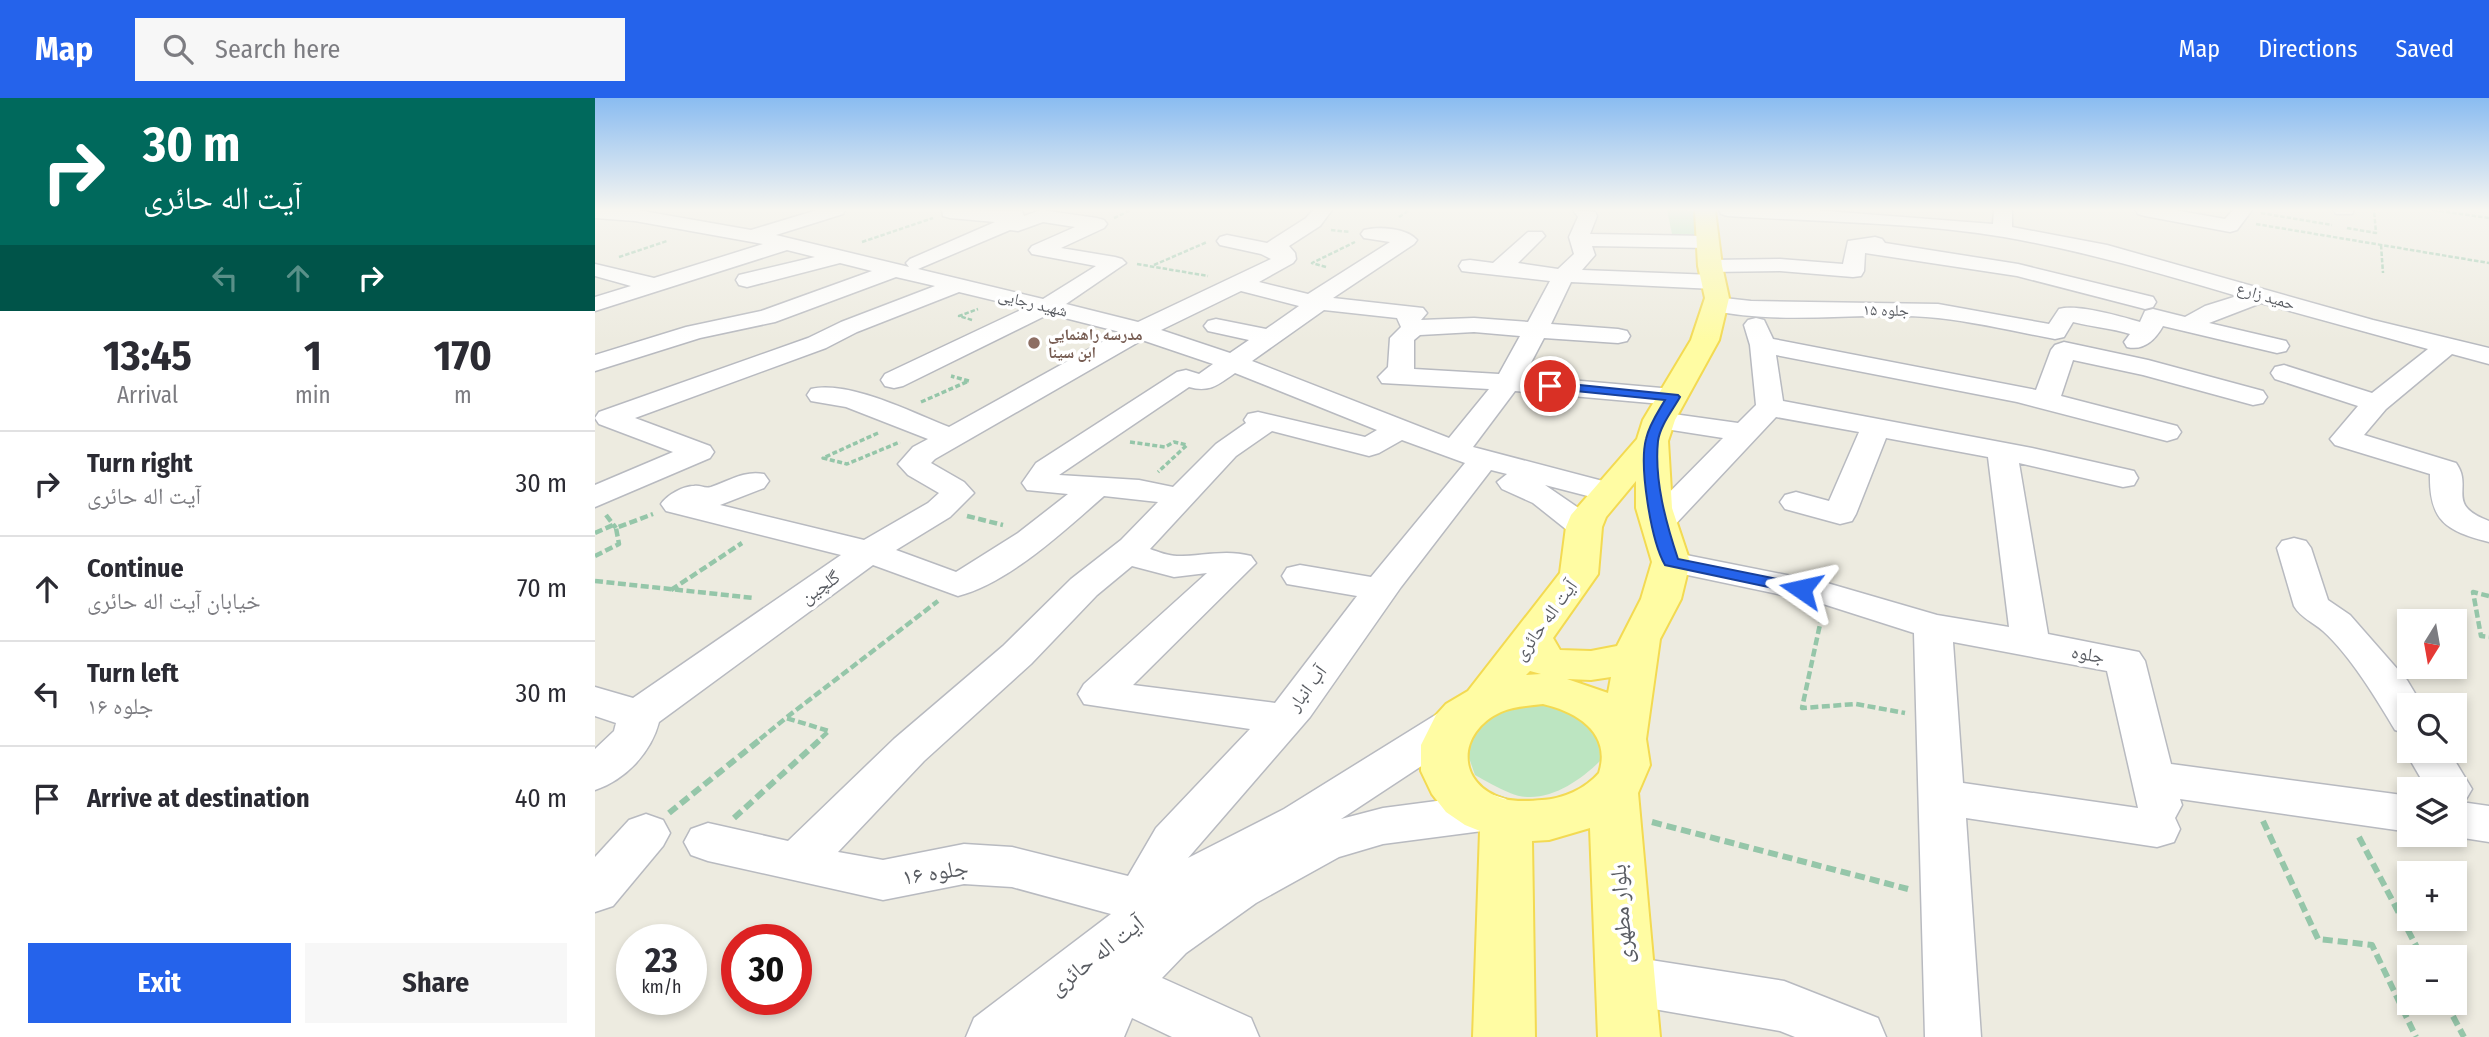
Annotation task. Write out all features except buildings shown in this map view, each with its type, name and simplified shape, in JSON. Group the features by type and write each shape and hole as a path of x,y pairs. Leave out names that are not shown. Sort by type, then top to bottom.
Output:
{"main road":[{"path":"1710,254 1712,273"},
{"name":"آیت اله حائری","path":"1468,713 1532,639 1579,574 1584,527 1589,515 1661,419 1705,340 1712,273"},
{"path":"1624,736 1606,713 1578,696 1543,689 1508,692 1468,713 1441,753 1449,780 1471,804 1498,816 1547,823 1614,802 1627,764 1624,736 1639,639 1661,599 1671,562 1656,516 1661,419"},
{"path":"1607,492 1656,516"},
{"path":"1532,639 1545,661 1575,668 1616,663 1636,654"},
{"name":"بلوار مطهری","path":"1614,802 1629,1037"},
{"path":"1498,816 1504,1037"}],"street":[{"path":"595,304 755,254"},
{"name":"شهید رجایی","path":"828,254 906,267 958,285 1139,331 1234,363 1400,429 1466,459"},
{"path":"595,363 688,324 767,317 906,267 935,254"},
{"path":"1061,254 1115,263"},
{"path":"1276,254 1286,259"},
{"path":"1285,254 1286,259"},
{"path":"1182,498 1139,489 1038,483 1047,469 1095,436 1186,378 1203,383 1272,337 1354,274 1385,254"},
{"path":"1470,266 1498,270 1515,254"},
{"name":"آب انبار","path":"1172,916 1147,890 1173,841 1284,719 1380,589 1466,459 1564,275 1585,254"},
{"path":"1635,254 1712,273"},
{"path":"1501,267 1564,275 1712,273 1780,265 1853,271 1854,254"},
{"path":"1916,254 2018,270 2145,302"},
{"name":"حمید زارع","path":"2120,254 2365,326 2489,356"},
{"path":"747,280 833,255"},
{"path":"821,395 852,400 928,429 978,421 1139,331 1242,284 1286,259"},
{"path":"894,380 1048,306 1115,263"},
{"path":"601,265 655,285"},
{"name":"جلوه ۱۵","path":"1712,273 1751,308 1938,311 2055,332 2067,314 2094,320 2100,318 2147,331"},
{"path":"1242,284 1258,290 1318,301 1415,313 1408,320 1414,328"},
{"path":"595,497 699,452 609,418 714,382 958,285"},
{"path":"2188,325 2213,311 2262,295"},
{"path":"1751,308 1762,345 1770,407"},
{"path":"2116,361 2147,331 2153,316 2277,346"},
{"path":"1618,337 1453,325 1414,328 1402,338 1401,370 1391,377 1431,376 1508,382 1661,419 1746,433"},
{"path":"1431,376 1453,325"},
{"path":"1216,326 1272,337"},
{"path":"1762,345 1906,371 2101,413 2167,432"},
{"path":"2447,346 2377,403 2344,439 2445,469 2445,503 2459,523 2489,532"},
{"path":"2045,402 2064,350 2253,397"},
{"path":"2284,373 2377,403"},
{"path":"1770,407 2002,451 2123,478"},
{"path":"1656,516 1746,433 1770,407"},
{"path":"797,863 909,750 1017,654 1084,587 1126,553 1226,450 1263,420 1369,447 1400,429"},
{"path":"1796,502 1840,514 1875,428"},
{"path":"928,429 924,453 913,464 930,478 945,481 958,493 939,510"},
{"path":"2002,451 2030,644"},
{"path":"1466,459 1607,492"},
{"path":"1466,459 1544,496 1584,527"},
{"path":"677,504 695,495 705,500 753,481"},
{"path":"677,504 869,552 958,585 997,565 1045,530 1096,487"},
{"name":"گلچین","path":"639,715 869,552 939,510"},
{"path":"2294,548 2312,606 2337,623 2397,697"},
{"path":"1126,553 1174,567 1202,563 1239,563 1098,694 1284,719"},
{"name":"جلوه","path":"1671,562 1827,594 1933,626 2125,661 2156,804"},
{"path":"1300,576 1380,589"},
{"path":"1933,626 1953,1037"},
{"path":"595,701 639,715 637,731 621,752 595,773"},
{"name":"آیت اله حائری","path":"994,1037 1168,937 1172,916 1196,877 1300,822 1468,713"},
{"path":"1941,797 2156,804 2248,791 2397,812"},
{"name":"آیت اله حائری","path":"1172,916 1238,888 1325,842 1383,826 1498,816"},
{"path":"595,891 646,833"},
{"name":"جلوه ۱۶","path":"708,842 883,880 964,864 1012,867 1172,916"},
{"path":"1096,1037 1106,972 1231,1037"},
{"name":"آیت اله حائری","path":"1050,1037 1106,972"},
{"path":"1625,979 1784,1006 1858,1037"}],"path":[{"path":"601,265 632,254"},
{"path":"1329,254 1312,262 1354,274"},
{"path":"2382,254 2383,273"},
{"path":"2434,254 2489,263"},
{"path":"1115,263 1188,271 1242,284"},
{"path":"920,367 969,381 917,404 978,421"},
{"path":"928,429 847,464 823,457 928,429"},
{"path":"1095,436 1165,447 1174,442 1187,445 1139,489"},
{"path":"595,556 619,544 616,528 677,504"},
{"path":"939,510 1004,524 994,531"},
{"path":"595,533 614,524"},
{"path":"671,590 766,527"},
{"path":"595,581 797,603"},
{"path":"646,833 786,718 958,585"},
{"path":"2489,596 2473,592 2481,635 2489,638"},
{"path":"1827,594 1802,708 1856,704 1937,719"},
{"path":"708,842 829,731 786,718"},
{"path":"2248,791 2318,939 2372,945 2416,1037"},
{"path":"1614,802 1946,899"},
{"path":"2353,806 2417,945"},
{"path":"2452,1015 2464,1037"}],"green space":[{"path":"1542,703 1570,712 1591,726 1604,742 1601,760 1571,784 1547,795 1535,797 1510,793 1475,775 1468,755 1471,731 1509,705"}],"place":[{"name":"مدرسه راهنمایی ابن سینا","path":"1034,343"}],"route":[{"path":"1550,386 1673,397 1659,420 1652,441 1654,508 1671,562 1801,589"}]}
